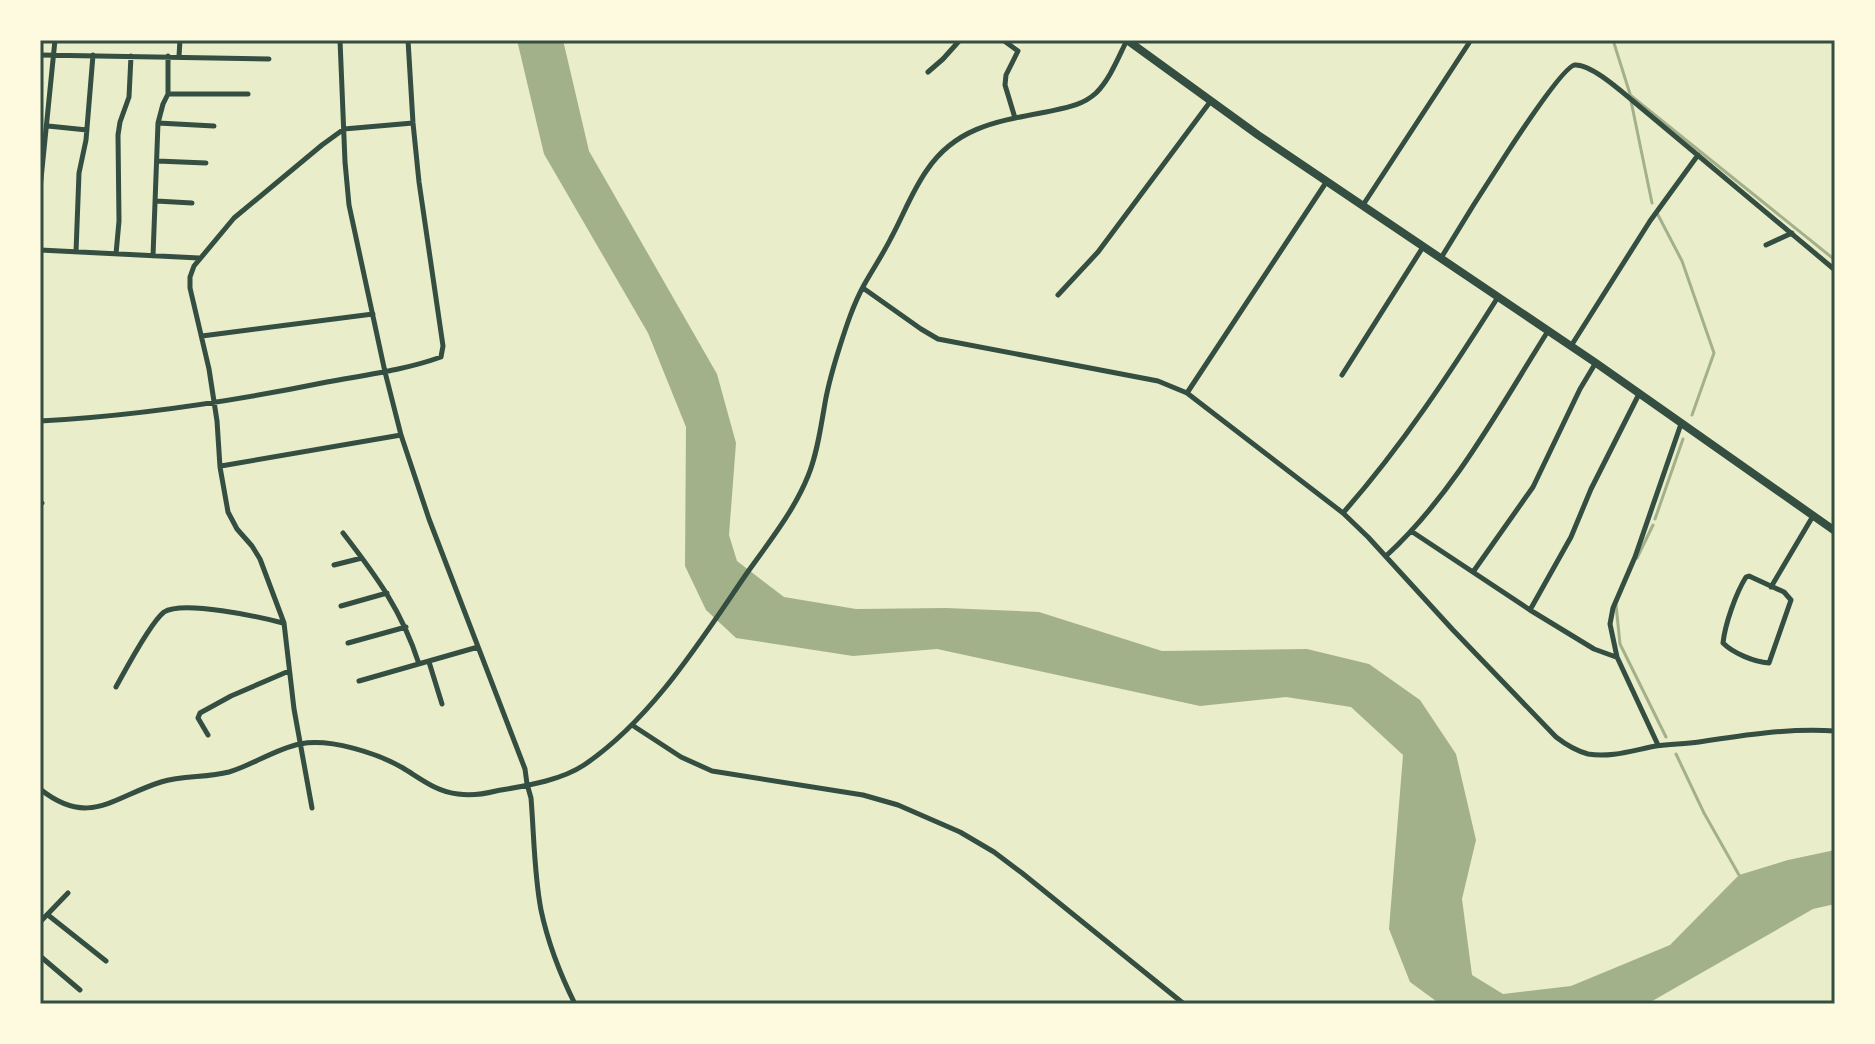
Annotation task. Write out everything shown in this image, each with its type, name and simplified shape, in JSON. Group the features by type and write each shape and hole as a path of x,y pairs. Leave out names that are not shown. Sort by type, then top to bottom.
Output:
{"main road":[{"path":"1127,40 1210,102 1596,363 1835,531"}],"street":[{"path":"40,189 55,40"},
{"path":"179,56 180,40"},
{"path":"340,40 349,205 385,372 401,435 429,519 522,757 531,798 541,907 563,979 575,1004"},
{"path":"40,421 214,402 385,372 443,354 419,182 408,40"},
{"path":"928,72 960,40"},
{"path":"1003,40 1018,51 1006,75 1005,85 1015,118"},
{"path":"40,789 69,806 96,807 163,781 232,771 300,744 322,744 366,752 395,764 433,787 457,794 482,794 527,784 585,764 632,725 679,668 796,501 811,470 824,404 849,318 924,174 936,157 979,128 1084,101 1106,80 1127,40"},
{"path":"1363,206 1469,43"},
{"path":"40,55 269,59"},
{"path":"76,252 79,173 87,130 93,55"},
{"path":"116,254 119,221 118,135 129,97 131,56"},
{"path":"153,256 158,123 168,94 168,56"},
{"path":"1441,258 1529,121 1568,67 1577,65 1627,96 1835,270"},
{"path":"168,94 248,94"},
{"path":"1058,295 1098,252 1210,102"},
{"path":"158,123 214,126"},
{"path":"312,808 284,623 260,559 231,519 220,467 214,402 190,280 194,266 234,218 344,129 413,123"},
{"path":"47,126 87,130"},
{"path":"1571,347 1650,221 1698,155"},
{"path":"157,161 206,163"},
{"path":"1187,393 1327,181"},
{"path":"156,201 192,203"},
{"path":"1766,245 1792,233"},
{"path":"1342,375 1424,247"},
{"path":"40,250 200,258"},
{"path":"863,288 938,339 1158,381 1187,393 1343,513 1564,743 1588,754 1621,753 1658,745 1785,731 1835,731"},
{"path":"1343,513 1408,434 1498,297"},
{"path":"202,336 373,314"},
{"path":"1386,556 1411,531 1461,469 1548,331"},
{"path":"1473,572 1533,487 1574,401 1596,363"},
{"path":"1530,610 1571,537 1592,486 1639,394"},
{"path":"1658,745 1617,657 1610,624 1613,608 1640,544 1681,424"},
{"path":"220,467 401,435"},
{"path":"1771,587 1813,516"},
{"path":"1411,531 1530,610 1594,649 1617,657"},
{"path":"343,533 387,593 406,627 419,664"},
{"path":"334,565 362,558"},
{"path":"1746,577 1771,587 1787,595 1791,602 1771,660 1765,663 1728,648 1723,640 1746,577"},
{"path":"341,606 387,593"},
{"path":"116,687 155,622 168,610 189,608 239,613 284,623"},
{"path":"348,643 406,627"},
{"path":"359,681 478,647"},
{"path":"429,662 442,704"},
{"path":"208,735 198,718 200,713 289,671"},
{"path":"632,725 681,757 712,771 863,795 898,805 960,832 1022,873 1184,1004"},
{"path":"40,922 68,893"},
{"path":"48,915 106,961"},
{"path":"40,956 80,990"}],"shaded area":[{"path":"517,40 563,40 589,151 717,374 736,443 729,535 737,561 784,597 856,609 946,608 1039,612 1162,651 1307,649 1369,664 1420,700 1456,754 1476,840 1462,899 1472,975 1503,994 1571,986 1670,945 1739,875 1788,860 1835,850 1835,904 1813,909 1647,1004 1440,1004 1410,982 1389,929 1403,755 1351,707 1286,697 1200,706 937,649 853,656 736,638 706,610 685,566 686,427 648,333 544,154"}],"waterway":[{"path":"1613,40 1630,94"},
{"path":"1630,95 1835,260"},
{"path":"1631,101 1652,203"},
{"path":"1657,213 1682,261 1714,353 1692,415"},
{"path":"1655,519 1683,439"},
{"path":"1637,558 1653,525"},
{"path":"1616,605 1620,644 1666,737"},
{"path":"1676,754 1704,813 1739,875"}]}
